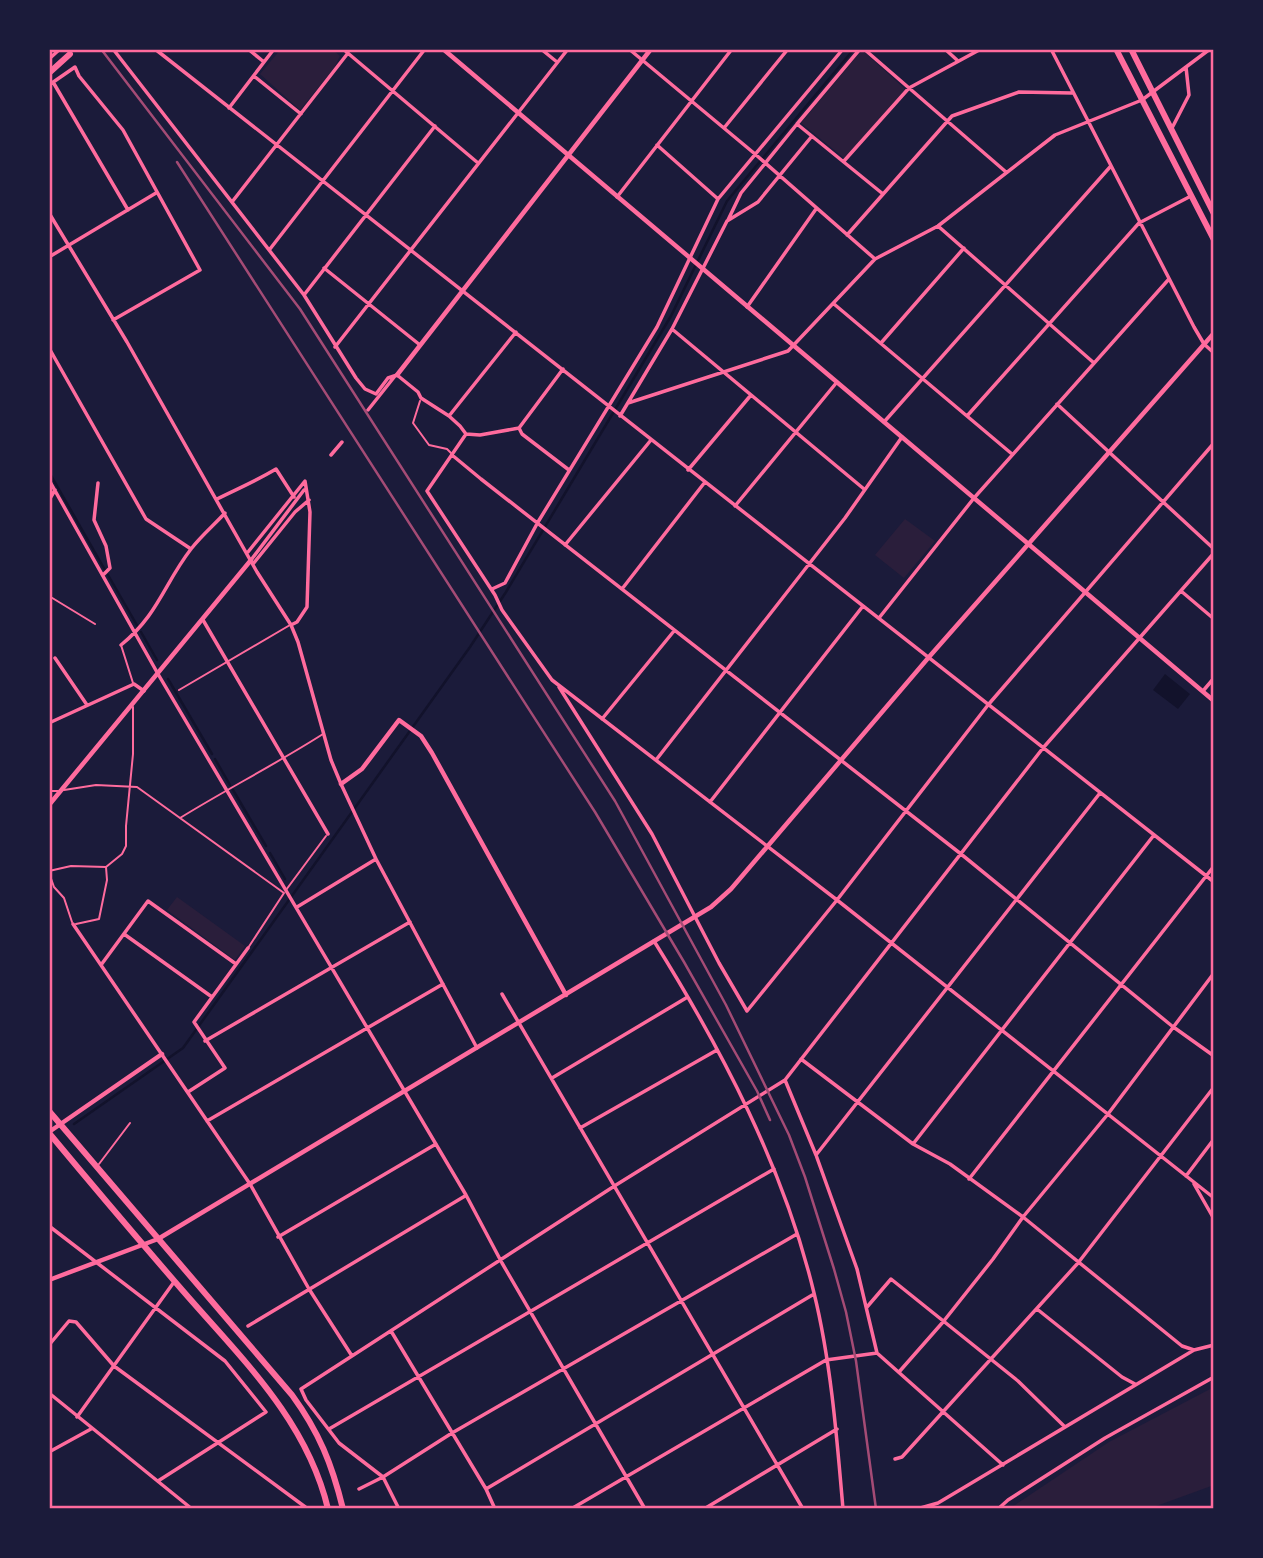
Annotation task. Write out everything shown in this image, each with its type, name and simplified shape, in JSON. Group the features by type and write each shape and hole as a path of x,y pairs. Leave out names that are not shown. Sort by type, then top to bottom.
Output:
{"main road":[{"path":"1116,49 1214,240"},
{"path":"1130,49 1214,214"},
{"path":"49,73 70,54"},
{"path":"49,1111 292,1395 326,1449 343,1509"},
{"path":"49,1133 281,1404 311,1457 328,1509"}],"street":[{"path":"49,59 60,49"},
{"path":"113,49 270,249 304,295 365,389 376,394 388,378 397,375"},
{"path":"155,49 1214,882"},
{"path":"248,49 264,62"},
{"path":"229,108 274,49"},
{"path":"343,49 478,163"},
{"path":"270,249 425,49"},
{"path":"443,49 1214,701"},
{"path":"541,49 557,62"},
{"path":"335,346 568,49"},
{"path":"629,49 875,259"},
{"path":"368,410 651,49"},
{"path":"617,197 732,49"},
{"path":"724,128 788,49"},
{"path":"491,589 505,583 538,522 657,327 718,199 843,49"},
{"path":"620,416 672,330 741,193 862,49 1006,172"},
{"path":"945,49 958,61"},
{"path":"844,162 909,88 981,49"},
{"path":"1051,49 1139,223 1204,344 1214,354"},
{"path":"628,403 788,351 875,259 939,226 1055,135 1142,100 1209,49"},
{"path":"232,202 348,53"},
{"path":"1171,131 1189,94 1186,66"},
{"path":"113,320 200,270 122,130 79,76 75,67 51,83 128,209"},
{"path":"254,76 301,114"},
{"path":"848,234 952,116 1019,92 1072,93"},
{"path":"797,124 883,194"},
{"path":"304,295 435,126"},
{"path":"727,221 758,202 812,136"},
{"path":"657,145 718,199"},
{"path":"884,422 1110,167"},
{"path":"49,257 156,193"},
{"path":"967,415 1139,223 1192,195"},
{"path":"747,307 817,208"},
{"path":"49,214 291,625 331,760 341,784 376,859 477,1048"},
{"path":"939,226 1094,363"},
{"path":"881,343 964,248"},
{"path":"324,268 420,345"},
{"path":"878,618 974,498 1169,279"},
{"path":"834,304 1013,454"},
{"path":"672,330 864,489"},
{"path":"449,416 516,332"},
{"path":"49,1280 158,1238 566,995 695,916 731,889 929,657 1214,333"},
{"path":"49,348 146,519 191,549"},
{"path":"397,375 418,392 421,398 449,416 466,434 480,435 519,428 563,369"},
{"path":"735,506 837,382"},
{"path":"688,470 751,395"},
{"path":"399,1508 383,1477 339,1443 301,1389 616,1185 785,1080 1043,748 1214,551 1057,404"},
{"path":"519,428 522,434 569,470"},
{"path":"466,434 427,491 495,595 503,612 552,680 837,900 1214,1198"},
{"path":"656,760 809,563 902,437"},
{"path":"565,545 651,440"},
{"path":"331,455 342,442"},
{"path":"557,684 652,834 747,1011 988,705 1214,443"},
{"path":"452,454 961,854 1172,1026 1214,1056"},
{"path":"218,499 276,469 293,497"},
{"path":"49,480 158,674 466,1195 500,1260 645,1509"},
{"path":"247,553 305,481 309,500 307,607 297,622 291,625"},
{"path":"622,589 705,482"},
{"path":"98,483 94,520 106,546 110,568 103,575"},
{"path":"252,562 304,490"},
{"path":"49,500 55,491"},
{"path":"49,806 252,562 295,512 309,500"},
{"path":"121,645 136,632 156,607 191,549 225,513"},
{"path":"1181,591 1214,620"},
{"path":"710,802 863,606"},
{"path":"204,620 328,834"},
{"path":"602,719 675,631"},
{"path":"55,658 87,705"},
{"path":"1203,691 1214,678"},
{"path":"49,723 134,684 144,692"},
{"path":"341,784 362,769 399,720 421,736 566,995"},
{"path":"817,1155 1100,793"},
{"path":"913,1144 1154,835"},
{"path":"297,907 376,859"},
{"path":"969,1179 1214,866"},
{"path":"101,965 148,901 236,964"},
{"path":"205,1041 410,922"},
{"path":"73,924 250,1184 278,1237 352,1356"},
{"path":"124,934 212,998"},
{"path":"654,941 746,1105 774,1169 797,1234 814,1294 836,1429 843,1509"},
{"path":"188,1092 225,1068 194,1023 248,948"},
{"path":"899,1372 943,1322 1023,1217 1108,1114 1214,972"},
{"path":"207,1121 443,984"},
{"path":"502,994 521,1022 803,1509"},
{"path":"552,1078 686,998"},
{"path":"580,1128 717,1050"},
{"path":"49,1133 163,1055"},
{"path":"802,1059 913,1144 950,1164 1023,1217 1182,1346 1194,1350"},
{"path":"785,1080 817,1155 857,1269 877,1353 1003,1465"},
{"path":"895,1459 902,1457 1078,1263 1214,1087"},
{"path":"1186,1176 1214,1139"},
{"path":"278,1237 436,1144"},
{"path":"328,1430 774,1169"},
{"path":"1194,1183 1214,1219"},
{"path":"248,1326 466,1195"},
{"path":"49,1226 225,1362 266,1412 158,1481"},
{"path":"359,1489 797,1234"},
{"path":"867,1307 891,1279 1018,1381 1065,1427"},
{"path":"77,1417 175,1281"},
{"path":"486,1489 814,1294"},
{"path":"1037,1309 1122,1377 1135,1384"},
{"path":"49,1345 69,1321 76,1322 114,1366 309,1509"},
{"path":"391,1331 486,1489 495,1509"},
{"path":"917,1509 937,1503 1194,1350 1214,1345"},
{"path":"571,1509 825,1360 877,1353"},
{"path":"998,1509 1105,1438 1214,1377"},
{"path":"49,1393 192,1509"},
{"path":"49,1452 91,1429"},
{"path":"705,1509 836,1429"}],"lane":[{"path":"421,398 413,423 429,445 452,454"},
{"path":"49,596 95,624"},
{"path":"179,690 291,625"},
{"path":"121,645 134,684"},
{"path":"106,867 107,880 99,919 73,924 64,898 54,887 49,872 71,866 106,867 122,854 127,846 133,754 132,706"},
{"path":"179,819 324,734"},
{"path":"49,791 96,785 137,788 285,892"},
{"path":"248,948 328,834"},
{"path":"96,1167 130,1123"}],"shaded area":[{"path":"281,49 332,49 340,56 334,68 300,110 260,74"},
{"path":"862,50 906,90 844,158 801,123"},
{"path":"905,519 935,541 904,578 875,555"},
{"path":"1165,674 1190,694 1178,709 1153,690"},
{"path":"177,897 245,946 235,960 167,910"},
{"path":"1214,1387 1214,1485 1148,1509 1009,1509 1109,1442"}],"waterway":[{"path":"74,1124 183,1048 470,647 506,592 671,316 727,201 854,49"},
{"path":"49,472 105,570"},
{"path":"108,575 138,627"},
{"path":"141,632 157,660"},
{"path":"168,679 212,754"},
{"path":"215,759 230,785"},
{"path":"233,790 266,846"},
{"path":"270,853 285,879"}],"railway":[{"path":"101,49 300,309 615,801 726,1005 789,1135 834,1269 856,1361 876,1509"},
{"path":"177,162 595,812 684,962 757,1091 770,1120"}]}
